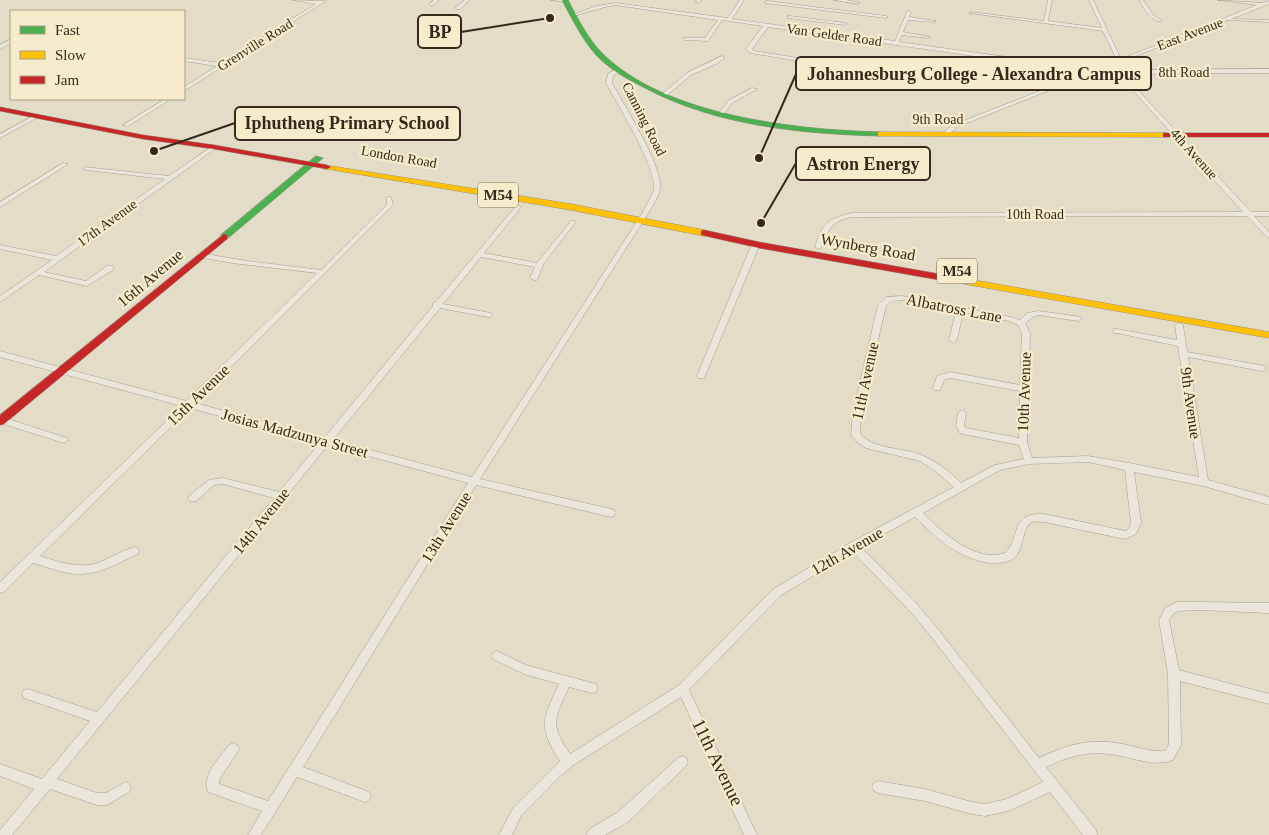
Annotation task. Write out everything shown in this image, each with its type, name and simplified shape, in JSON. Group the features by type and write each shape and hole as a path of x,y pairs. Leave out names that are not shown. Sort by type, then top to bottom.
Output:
{"main road":[{"name":"Canning Road","path":"565,1 594,49 618,70"},
{"name":"9th Road","path":"618,70 664,95 721,114 775,125 818,131 947,134 1269,135"},
{"name":"London Road","path":"0,103 126,125 315,162"},
{"name":"London Road","path":"0,109 126,132 143,137 591,205 643,216"},
{"name":"16th Avenue","path":"2,418 315,162"},
{"name":"Wynberg Road","path":"643,216 756,244 1269,335"},
{"name":"Wynberg Road","path":"643,216 1269,326"}],"street":[{"path":"296,0 323,2"},
{"path":"432,4 437,0"},
{"path":"458,8 468,0"},
{"path":"554,0 565,1"},
{"path":"729,20 742,0"},
{"path":"836,0 858,3"},
{"path":"929,0 937,0"},
{"path":"1046,22 1050,0"},
{"path":"1091,0 1120,62"},
{"path":"1141,0 1150,16 1159,21"},
{"path":"1219,0 1266,4"},
{"name":"Grenville Road","path":"185,88 323,2"},
{"path":"767,2 886,18"},
{"path":"808,32 827,2"},
{"name":"Van Gelder Road","path":"573,15 602,5 612,4 1098,70"},
{"name":"East Avenue","path":"947,134 955,126 1266,4"},
{"path":"971,13 1105,30"},
{"path":"896,44 908,15 934,22"},
{"path":"790,17 845,24"},
{"path":"685,39 706,40 722,19"},
{"path":"1226,20 1269,21"},
{"path":"766,26 749,49 752,52 905,76"},
{"path":"900,33 928,37"},
{"path":"664,95 676,88 688,75 712,66 722,58"},
{"path":"185,59 222,65"},
{"name":"Canning Road","path":"618,70 610,75 608,83 656,176 656,192 643,216"},
{"name":"8th Road","path":"1098,70 1119,72 1269,72"},
{"name":"4th Avenue","path":"1119,72 1269,236"},
{"path":"721,114 730,102 754,89"},
{"path":"126,125 166,100"},
{"path":"0,136 37,116"},
{"name":"17th Avenue","path":"1,298 214,147"},
{"path":"0,205 65,164"},
{"path":"86,168 171,178"},
{"name":"15th Avenue","path":"0,589 390,205 389,198"},
{"name":"14th Avenue","path":"4,835 518,207"},
{"name":"10th Road","path":"819,247 823,232 829,223 852,214 1269,214"},
{"name":"13th Avenue","path":"254,835 474,481 643,216"},
{"path":"534,278 539,266 573,222"},
{"path":"701,376 756,244"},
{"path":"0,247 58,259"},
{"path":"479,254 539,266"},
{"path":"202,256 233,262 322,272"},
{"path":"38,272 87,284 110,268"},
{"name":"Albatross Lane","path":"887,300 896,297 906,298 1011,319 1021,323"},
{"name":"11th Avenue","path":"887,300 882,305 857,412 855,435 862,442 923,459 960,487"},
{"path":"436,305 488,315"},
{"path":"953,340 960,309"},
{"path":"1021,323 1030,315 1040,313 1078,319"},
{"name":"10th Avenue","path":"1021,323 1026,333 1022,442 1029,461"},
{"name":"9th Avenue","path":"1180,325 1204,482"},
{"path":"1117,331 1183,344"},
{"name":"Josias Madzunya Street","path":"0,354 474,481 611,513"},
{"path":"1184,354 1262,368"},
{"path":"937,388 940,378 950,375 1024,389"},
{"path":"962,413 960,426 963,431 1022,442"},
{"path":"2,418 64,440"},
{"name":"12th Avenue","path":"505,835 513,818 528,798 568,762 682,689 772,597 854,546 998,468 1029,461 1079,458 1204,482 1269,501"},
{"path":"916,512 951,545 967,553 990,558 1004,558 1012,552 1024,523 1032,518 1044,518 1125,535 1131,533 1136,523 1128,466"},
{"path":"192,498 203,488 217,481 233,483 281,496"},
{"path":"854,546 912,606 933,631 1091,835"},
{"path":"32,558 70,569 84,570 134,551"},
{"path":"1037,765 1071,749 1094,747 1116,749 1155,757 1169,756 1176,745 1174,674 1164,620 1168,611 1176,606 1269,608"},
{"path":"497,656 524,670 592,688"},
{"path":"1174,674 1269,699"},
{"path":"566,680 548,724 552,742 568,762"},
{"name":"11th Avenue","path":"682,689 738,803 751,835"},
{"path":"28,694 99,718"},
{"path":"233,749 214,776 212,788 271,808"},
{"path":"593,835 623,817 682,762"},
{"path":"0,770 92,798 107,799 125,788"},
{"path":"294,770 365,796"},
{"path":"878,787 925,795 985,810 1008,805 1051,785"}],"traffic: fast":[{"path":"565,0 587,40 605,60 632,80 664,96 699,108 774,126 881,134"},
{"path":"224,237 319,158"}],"traffic: slow":[{"path":"881,134 1166,135"},
{"path":"327,167 571,207 704,233"},
{"path":"945,278 1269,335"}],"traffic: jam":[{"path":"0,109 143,137 214,147 327,167"},
{"path":"1166,135 1269,135"},
{"path":"704,233 759,245 945,278"},
{"path":"0,421 224,237"}],"place":[{"name":"BP","path":"550,18"},
{"name":"Iphutheng Primary School","path":"154,151"},
{"name":"Johannesburg College - Alexandra Campus","path":"759,158"},
{"name":"Astron Energy","path":"761,223"}]}
